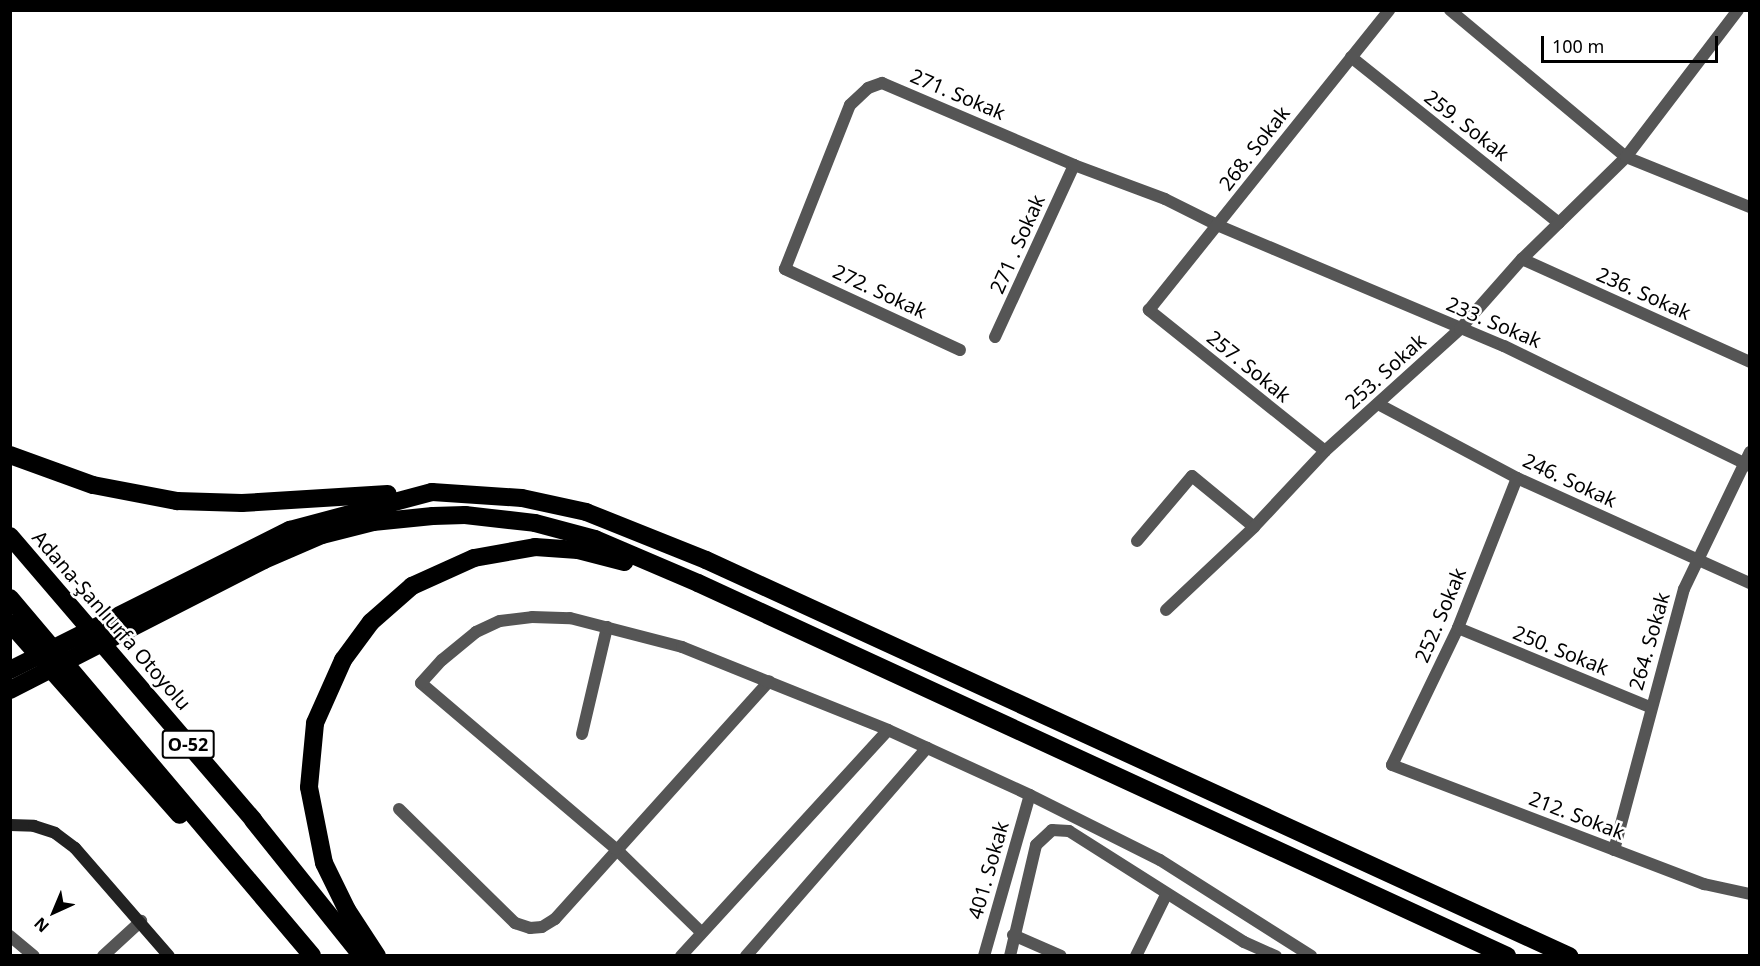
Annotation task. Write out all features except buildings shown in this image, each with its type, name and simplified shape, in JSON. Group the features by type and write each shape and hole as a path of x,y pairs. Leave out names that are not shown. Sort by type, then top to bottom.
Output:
{"highway":[{"path":"10,455 93,485 177,501 242,503 432,492 522,498 615,522 1078,729 1569,956"},
{"path":"10,690 290,530 432,492"},
{"path":"10,670 322,535 373,522 433,516 490,517 569,531 698,583 1507,956"},
{"name":"Adana-Şanlıurfa Otoyolu","path":"10,536 253,820 362,956"},
{"path":"377,956 347,910 324,862 309,787 315,723 321,705 343,660 371,622 412,586 432,574 474,558 512,550 578,550 698,583"},
{"name":"O-52","path":"10,598 312,956"},
{"path":"10,623 303,956"}],"main road":[{"path":"10,825 34,826 54,833 75,848 141,921 169,956"}],"street":[{"name":"268. Sokak","path":"1149,310 1389,10"},
{"path":"1450,10 1626,157 1749,207"},
{"name":"253. Sokak","path":"1166,610 1254,527 1324,451 1460,329 1522,259 1626,157 1738,10"},
{"name":"259. Sokak","path":"1351,57 1559,223"},
{"name":"271. Sokak","path":"785,268 850,105 868,88 882,83 1074,165 1165,199 1217,225"},
{"name":"271 . Sokak","path":"995,337 1074,165"},
{"name":"233. Sokak","path":"1217,225 1504,346 1748,461"},
{"name":"236. Sokak","path":"1522,259 1749,362"},
{"name":"272. Sokak","path":"785,268 960,350"},
{"name":"257. Sokak","path":"1149,310 1324,451"},
{"name":"246. Sokak","path":"1378,404 1516,478 1749,584"},
{"name":"264. Sokak","path":"1614,850 1650,707 1696,560 1748,461"},
{"path":"1137,541 1192,476 1254,527"},
{"name":"252. Sokak","path":"1392,765 1458,628 1516,478"},
{"path":"701,932 616,849 421,683 476,632 500,621 532,616 570,618 682,647 888,730 1030,795 1160,860 1311,956"},
{"path":"582,734 608,627"},
{"name":"250. Sokak","path":"1458,628 1650,707"},
{"path":"399,809 515,923 530,928 555,919 769,681"},
{"path":"681,956 888,730"},
{"path":"747,955 927,748"},
{"name":"212. Sokak","path":"1392,765 1704,884 1749,894"},
{"name":"401. Sokak","path":"984,956 1030,795"},
{"path":"1010,956 1013,935 1036,845 1052,830 1069,831 1166,895 1244,942 1276,956"},
{"path":"1136,956 1166,895"},
{"path":"103,956 141,921"},
{"path":"1013,935 1061,956"},
{"path":"10,936 34,956"},
{"path":"1239,956 1244,942"}]}
